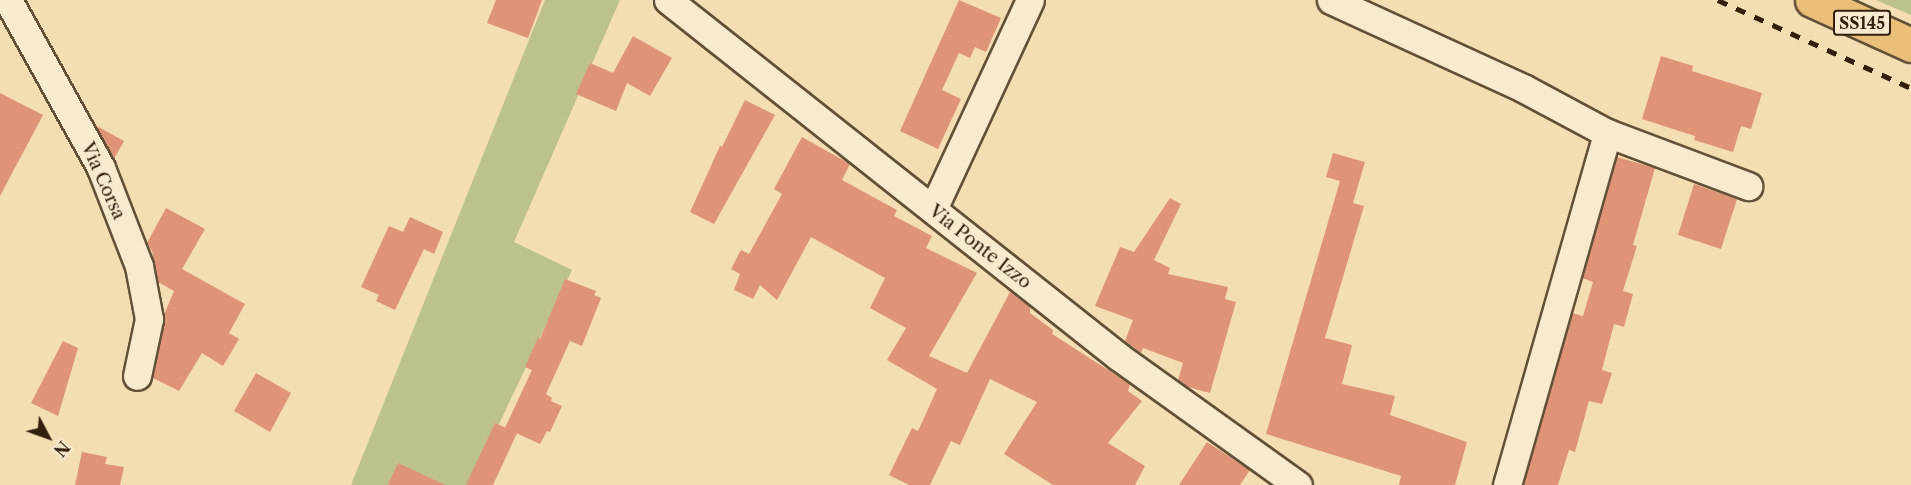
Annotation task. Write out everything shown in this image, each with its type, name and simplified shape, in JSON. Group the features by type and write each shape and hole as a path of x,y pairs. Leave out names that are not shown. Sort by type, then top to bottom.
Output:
{"highway":[{"name":"SS145","path":"1812,0 1911,45"}],"street":[{"name":"Via Corsa","path":"8,0 101,168 139,266 149,319 137,376"},
{"name":"Via Ponte Izzo","path":"669,0 1119,357 1298,485"},
{"path":"933,209 1030,0"},
{"path":"1331,0 1523,88 1607,133 1748,186"},
{"path":"1507,485 1607,133"}],"green space":[{"path":"545,0 620,0 514,242 572,270 470,485 351,485"},
{"path":"1876,0 1911,0 1911,15"}],"building":[{"path":"496,0 542,0 528,38 487,23"},
{"path":"959,0 1001,18 986,52 975,47 970,58 959,53 942,90 961,99 938,149 900,131"},
{"path":"633,36 672,58 650,96 627,83 616,111 576,94 590,63 613,73"},
{"path":"1661,56 1693,66 1692,71 1762,93 1751,129 1741,126 1733,152 1694,140 1695,136 1642,119"},
{"path":"0,93 43,115 0,196"},
{"path":"745,100 775,115 714,224 690,212 720,146 722,147"},
{"path":"95,125 124,141 114,159"},
{"path":"802,137 850,164 842,180 897,210 894,216 932,236 926,248 977,273 929,356 967,373 1010,292 1030,307 1030,313 1053,330 1052,334 1130,384 1128,391 1142,401 1108,443 1145,466 1135,485 1053,485 1004,454 1037,402 990,379 960,445 951,441 930,485 909,485 889,475 912,428 918,431 937,389 887,360 906,328 870,308 885,278 811,237 777,300 760,285 753,299 734,290 740,274 731,269 741,250 749,254 782,194 774,189"},
{"path":"1333,153 1365,162 1353,203 1364,206 1325,338 1352,345 1342,384 1395,396 1390,415 1467,442 1455,485 1399,485 1401,476 1266,434 1340,181 1326,177"},
{"path":"1617,157 1655,168 1633,245 1637,246 1623,291 1633,294 1624,327 1614,324 1602,370 1612,373 1602,404 1589,401 1575,452 1569,450 1558,485 1523,485 1572,313 1583,316 1593,282 1582,278"},
{"path":"1694,184 1737,199 1721,249 1678,235"},
{"path":"1170,198 1181,204 1154,260 1170,268 1168,274 1228,287 1225,299 1236,302 1210,393 1188,387 1178,380 1183,363 1143,348 1141,353 1125,341 1133,320 1095,306 1120,247 1134,252"},
{"path":"166,208 205,229 182,269 245,304 229,333 239,339 223,366 202,353 179,391 153,378 164,315 174,291 158,282 152,251 147,243"},
{"path":"410,217 443,232 434,254 424,249 395,310 376,301 379,295 361,287 389,226 403,232"},
{"path":"565,279 596,291 594,295 601,298 582,346 570,341 546,394 552,398 551,401 562,406 550,432 547,431 540,444 505,428 532,370 525,367 538,338 540,339"},
{"path":"63,341 78,348 58,416 31,403"},
{"path":"256,373 291,393 270,432 234,411"},
{"path":"495,423 517,433 493,485 466,485"},
{"path":"1207,442 1250,470 1240,485 1179,485"},
{"path":"82,452 107,457 105,464 124,467 120,485 75,485"},
{"path":"398,463 445,485 388,485"}],"railway":[{"path":"1718,0 1911,88"}]}
